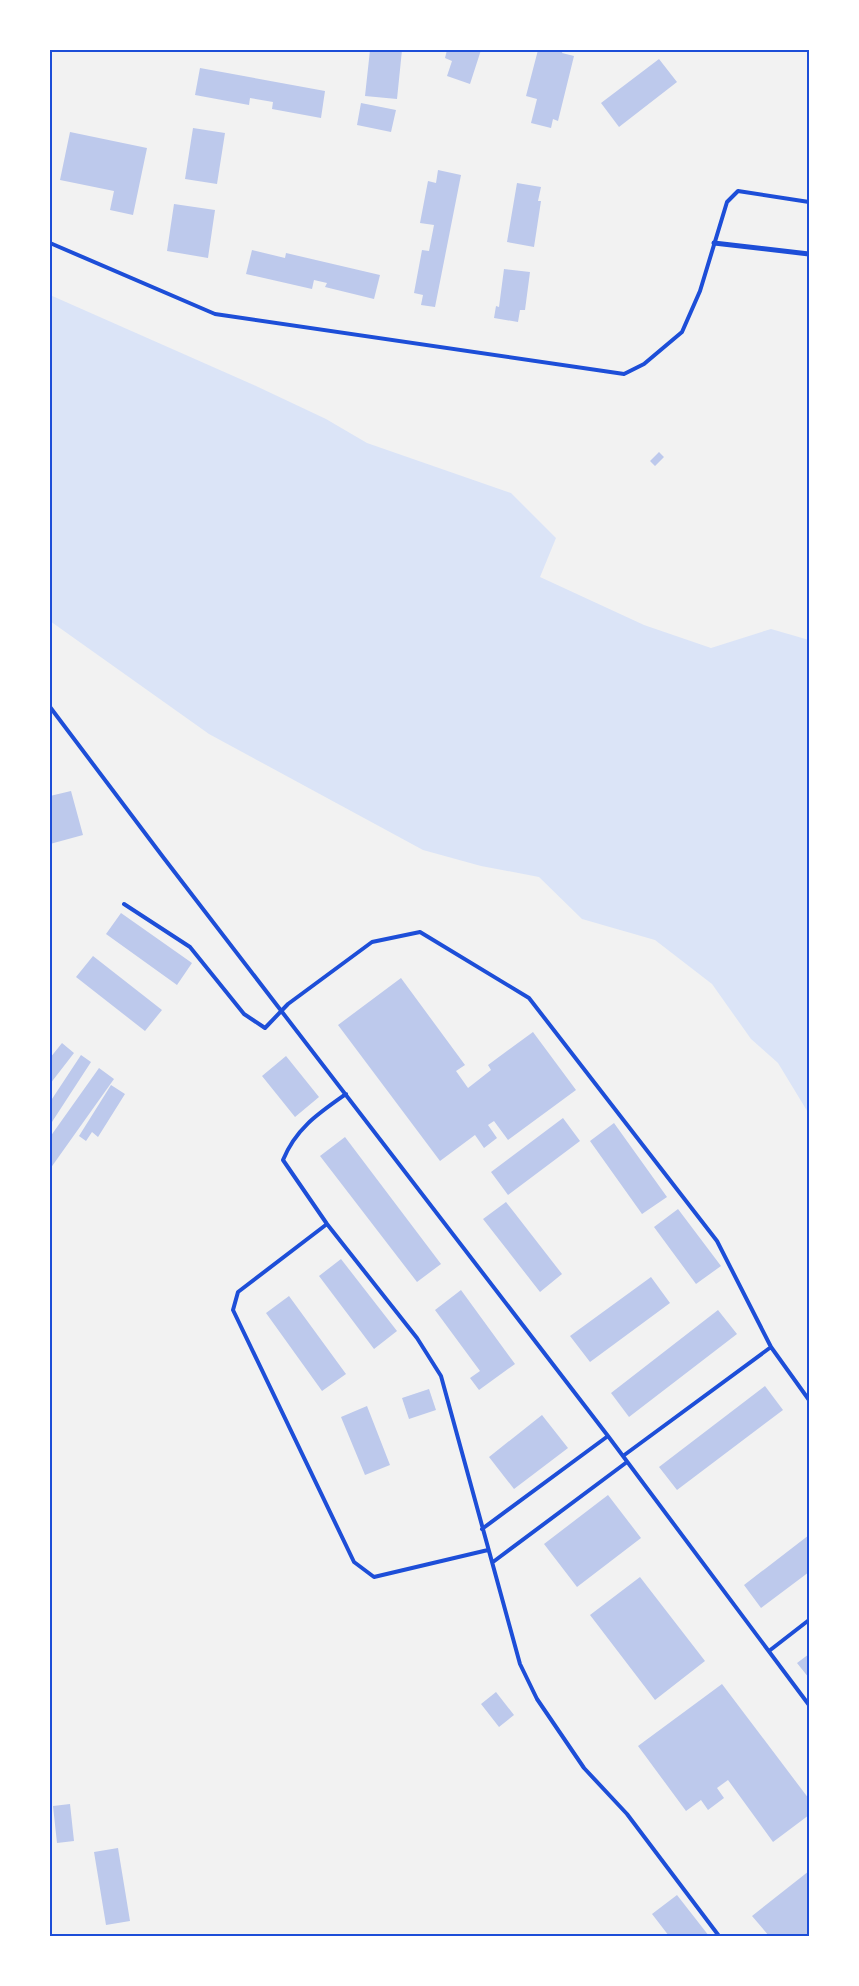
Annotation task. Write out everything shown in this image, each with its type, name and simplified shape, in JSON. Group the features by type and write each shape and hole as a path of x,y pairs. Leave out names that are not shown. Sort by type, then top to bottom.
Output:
{"street":[{"path":"714,243 809,254"}],"lane":[{"path":"50,243 215,314 624,374 644,364 682,332 700,291 727,202 738,191 809,202"},
{"path":"50,706 608,1436 809,1705"},
{"path":"124,904 190,947 244,1014 265,1028 282,1011 372,942 420,932 529,998 718,1241 771,1347 809,1400"},
{"path":"346,1094 301,1128 289,1145 283,1160 327,1224 417,1338 441,1376 520,1664 537,1699 584,1768 627,1814 719,1936"},
{"path":"327,1224 238,1292 234,1310 354,1562 374,1577 488,1550"},
{"path":"623,1456 771,1347"},
{"path":"482,1529 608,1436"},
{"path":"493,1562 627,1462"},
{"path":"769,1651 809,1620"}],"shaded area":[{"path":"50,295 256,386 326,419 367,443 511,493 556,538 540,577 644,625 711,648 771,629 809,640 809,1114 778,1063 751,1039 712,984 655,940 582,919 539,877 481,866 423,850 209,734 50,621"}],"building":[{"path":"370,50 402,50 397,99 365,96"},
{"path":"447,50 481,50 470,84 447,76 452,61 445,58"},
{"path":"538,50 563,50 562,53 574,56 558,121 553,119 551,128 531,123 537,99 526,96"},
{"path":"659,59 677,82 619,127 601,103"},
{"path":"200,68 325,91 321,118 272,109 273,102 250,98 249,105 195,95"},
{"path":"361,103 396,110 391,132 357,125"},
{"path":"193,128 225,133 217,184 185,179"},
{"path":"70,132 147,148 133,215 110,210 114,191 60,180"},
{"path":"438,170 461,175 435,307 421,305 423,295 414,293 422,250 429,251 434,225 420,223 428,181 436,183"},
{"path":"517,183 541,187 538,201 541,201 534,247 507,242"},
{"path":"174,204 215,210 208,258 167,251"},
{"path":"252,250 285,258 286,253 380,275 374,299 325,287 327,283 314,280 312,289 246,274"},
{"path":"504,269 530,272 525,310 520,310 518,322 494,318 496,306 499,307"},
{"path":"659,452 664,457 655,466 650,461"},
{"path":"71,791 83,835 50,844 50,796"},
{"path":"121,913 192,963 177,985 106,934"},
{"path":"93,956 162,1010 145,1031 76,977"},
{"path":"401,978 465,1065 456,1071 468,1088 491,1070 488,1065 533,1032 576,1090 508,1140 494,1121 488,1125 497,1138 484,1148 475,1135 440,1161 338,1025"},
{"path":"62,1043 74,1053 50,1084 50,1058"},
{"path":"81,1055 91,1062 50,1125 50,1102"},
{"path":"286,1056 319,1097 295,1117 262,1076"},
{"path":"99,1068 114,1079 50,1169 50,1137"},
{"path":"111,1085 125,1094 98,1137 92,1132 86,1141 79,1136"},
{"path":"563,1118 580,1141 508,1195 491,1172"},
{"path":"614,1123 667,1197 642,1214 590,1141"},
{"path":"345,1137 441,1264 417,1282 320,1156"},
{"path":"506,1202 562,1274 540,1292 483,1219"},
{"path":"678,1209 721,1266 696,1284 654,1227"},
{"path":"341,1259 397,1331 374,1349 319,1276"},
{"path":"651,1277 670,1303 590,1362 570,1336"},
{"path":"461,1290 515,1364 479,1390 470,1378 480,1371 435,1310"},
{"path":"289,1296 346,1374 322,1391 266,1313"},
{"path":"718,1310 737,1334 629,1417 611,1393"},
{"path":"765,1386 783,1410 677,1490 659,1467"},
{"path":"429,1389 436,1410 409,1419 402,1398"},
{"path":"367,1406 390,1465 365,1475 341,1417"},
{"path":"542,1415 568,1448 514,1489 489,1457"},
{"path":"608,1495 641,1538 577,1587 544,1544"},
{"path":"809,1535 809,1572 761,1608 744,1585"},
{"path":"640,1577 705,1661 655,1700 590,1615"},
{"path":"809,1654 809,1678 797,1663"},
{"path":"722,1684 809,1799 809,1815 773,1842 728,1780 717,1788 724,1798 708,1810 701,1800 686,1811 638,1746"},
{"path":"496,1692 514,1715 499,1727 481,1704"},
{"path":"70,1804 74,1841 57,1843 53,1806"},
{"path":"118,1848 130,1921 106,1925 94,1852"},
{"path":"809,1871 809,1936 769,1936 752,1916"},
{"path":"677,1895 709,1936 669,1936 652,1914"}]}
